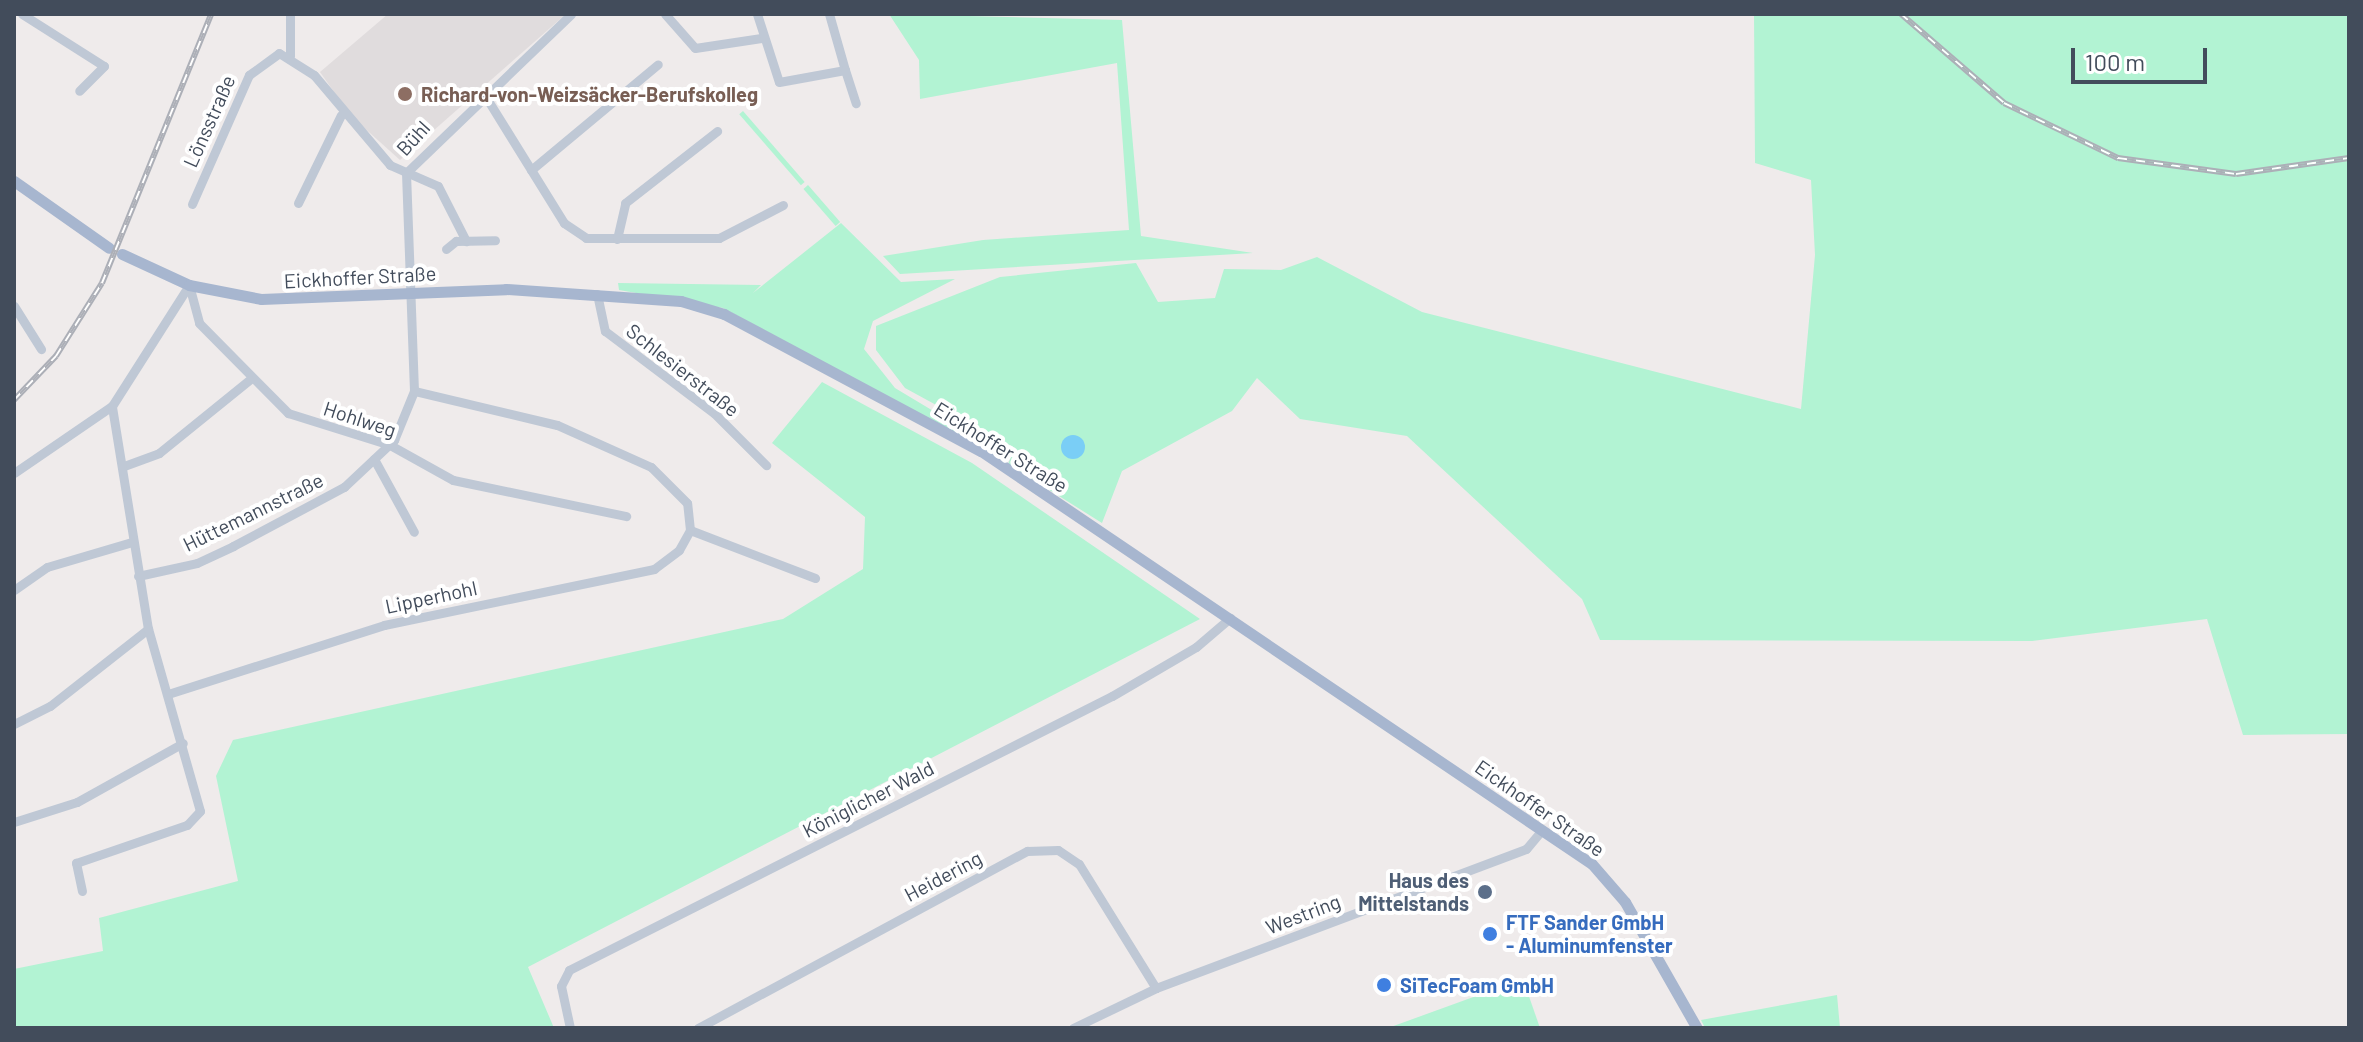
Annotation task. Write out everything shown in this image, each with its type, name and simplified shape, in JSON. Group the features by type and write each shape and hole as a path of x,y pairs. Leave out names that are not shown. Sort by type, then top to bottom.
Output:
{"main road":[{"path":"14,181 109,248"},
{"name":"Eickhoffer Straße","path":"122,254 189,285 272,299 410,293 597,294 681,301 724,314 981,451 1542,830 1613,884 1697,1028"}],"street":[{"path":"22,14 104,66 79,91"},
{"path":"290,14 290,56 314,75 341,115 406,173 438,186 466,241"},
{"name":"Bühl","path":"410,293 406,173 484,94 571,14"},
{"path":"665,14 695,48 761,38"},
{"path":"757,14 761,38 779,82 845,70"},
{"path":"829,14 856,103"},
{"name":"Lönsstraße","path":"192,204 249,75 269,57 290,56"},
{"path":"531,170 658,64"},
{"path":"484,94 574,233 617,239 732,236 783,205"},
{"path":"298,203 341,115"},
{"path":"617,239 625,203 717,131"},
{"path":"446,249 466,241 495,240"},
{"path":"14,473 112,406 189,285"},
{"name":"Hohlweg","path":"189,285 199,323 249,380 288,413 390,445 453,480 626,516"},
{"name":"Hüttemannstraße","path":"138,576 197,563 233,546 344,487 390,445 414,391 410,293"},
{"name":"Schlesierstraße","path":"597,294 600,320 615,342 714,413 766,465"},
{"path":"14,306 41,349"},
{"path":"124,466 159,453 249,380"},
{"path":"414,391 608,442 673,483 687,503 690,530 815,578"},
{"path":"82,891 76,863 192,823 198,790 148,629 112,406"},
{"path":"374,459 414,532"},
{"name":"Lipperhohl","path":"168,694 384,625 654,569 679,550 690,530"},
{"path":"14,590 47,567 132,542"},
{"name":"Königlicher Wald","path":"570,1028 561,986 569,970 1112,696 1196,647 1230,618"},
{"path":"14,724 50,706 148,629"},
{"path":"14,822 77,802 183,743"},
{"name":"Westring","path":"1073,1028 1156,988 1526,849 1542,830"},
{"name":"Heidering","path":"698,1028 1027,851 1058,850 1079,864 1156,988"}],"shaded area":[{"name":"Richard-von-Weizsäcker-Berufskolleg","path":"388,14 566,14 400,160 351,116 320,72"}],"green space":[{"path":"889,14 1122,20 1141,236 1253,253 900,274 883,256 983,240 1129,230 1117,63 920,99 919,60"},
{"path":"1754,14 2349,14 2349,734 2243,735 2207,619 2032,641 1600,640 1582,599 1407,436 1300,419 1257,378 1232,411 1122,471 1102,523 1008,464 1015,448 905,388 876,350 876,326 1000,277 1136,263 1158,302 1215,298 1224,269 1281,270 1317,257 1422,312 1801,409 1815,255 1811,180 1755,163"},
{"path":"743,111 805,182 801,185 739,114"},
{"path":"808,185 840,222 836,226 803,189"},
{"path":"841,223 901,282 955,279 873,321 864,349 895,388 980,439 968,440 723,308 619,290 618,283 761,285 753,293"},
{"path":"822,382 972,463 1200,619 528,967 554,1028 14,1028 14,969 103,951 99,918 238,881 216,776 233,740 783,619 863,569 865,517 772,443"},
{"path":"1523,979 1540,1028 1388,1028"},
{"path":"1837,995 1840,1028 1705,1028 1701,1020"}],"water":[{"path":"1073,435 1082,438 1085,447 1082,456 1073,459 1064,456 1061,447 1064,438"}],"railway":[{"path":"14,400 56,356 102,283 211,14"},
{"path":"1901,14 2004,103 2118,158 2236,174 2349,158"}],"place":[{"name":"Richard-von-Weizsäcker-Berufskolleg","path":"405,94"},
{"name":"Haus des Mittelstands","path":"1485,892"},
{"name":"FTF Sander GmbH - Aluminumfenster","path":"1490,934"},
{"name":"SiTecFoam GmbH","path":"1384,985"}]}
